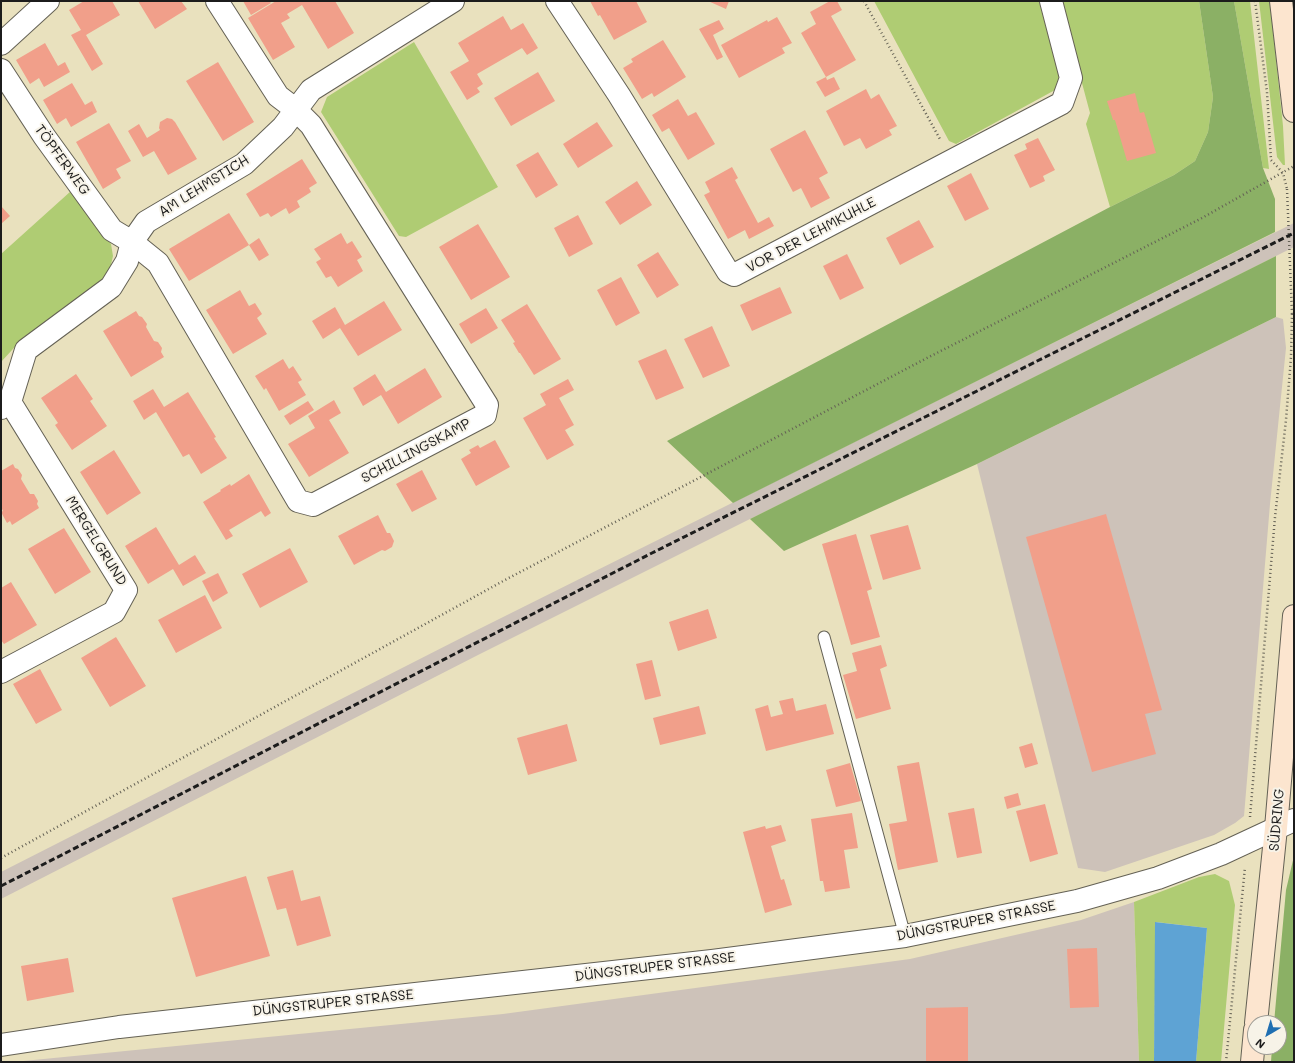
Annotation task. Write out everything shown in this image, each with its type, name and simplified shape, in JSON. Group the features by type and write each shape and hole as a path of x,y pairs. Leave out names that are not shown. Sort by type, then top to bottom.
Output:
{"main road":[{"path":"1281,1 1294,111"},
{"name":"SÜDRING","path":"1257,1015 1285,824 1294,616"}],"street":[{"path":"1,44 48,1"},
{"path":"217,1 278,96 296,109"},
{"name":"AM LEHMSTICH","path":"5,405 26,350 111,287 126,261 132,242 146,222 244,164 283,127 311,90 453,1"},
{"name":"VOR DER LEHMKUHLE","path":"557,1 619,96 728,272 734,275 1062,102 1071,78 1050,1"},
{"name":"TÖPFERWEG","path":"1,70 44,136 112,230 132,242"},
{"name":"SCHILLINGSKAMP","path":"132,242 158,263 298,501 313,505 485,415 487,405 312,125 296,109"},
{"name":"MERGELGRUND","path":"1,672 114,612 126,590 5,405"},
{"name":"DÜNGSTRUPER STRASSE","path":"1,1045 118,1027 712,961 905,936 1077,901 1158,878 1221,854 1285,824"}],"lane":[{"path":"824,637 905,936"}],"path":[{"path":"864,1 952,160"},
{"path":"1226,1062 1248,841 1275,517 1286,420 1291,357 1292,314 1287,190 1283,172 1271,160 1267,92 1255,1"},
{"path":"1,858 505,580 927,358 1202,218 1294,166"}],"shaded area":[{"path":"1294,223 1294,247 478,655 1,899 1,872 467,635"},
{"path":"1276,317 1283,319 1286,348 1270,504 1244,816 1214,835 1105,872 1078,868 977,464"},
{"path":"1134,902 1139,1062 13,1062 503,1014 910,959 1081,920"}],"green space":[{"path":"874,1 1039,1 1060,80 1055,90 956,144 949,141"},
{"path":"1060,1 1199,1 1213,97 1208,132 1195,161 1174,175 1110,207 1086,124 1090,113"},
{"path":"1199,1 1234,1 1263,168 1275,199 1275,232 733,503 667,441 1110,207 1174,175 1195,161 1208,132 1213,97"},
{"path":"1234,1 1250,1 1269,169 1263,168"},
{"path":"1259,1 1270,1 1283,126 1285,165 1283,165 1277,157"},
{"path":"414,42 498,187 406,237 399,236 321,112 327,97"},
{"path":"71,191 111,244 113,256 109,273 100,286 24,337 1,362 1,254"},
{"path":"1276,256 1276,317 977,464 784,551 750,519"},
{"path":"1294,856 1294,1062 1271,1062 1271,1055 1287,1055 1287,1015 1275,1015 1286,890"},
{"path":"1215,874 1229,881 1235,905 1221,1062 1196,1062 1207,928 1156,922 1154,1062 1139,1062 1134,902 1199,877"}],"water":[{"path":"1155,922 1207,928 1196,1062 1154,1062"}],"building":[{"path":"84,1 112,1 120,15 86,35 103,64 92,71 71,35 81,30 69,10"},
{"path":"138,1 181,1 187,9 155,29"},
{"path":"243,1 269,1 271,3 251,15"},
{"path":"276,1 335,1 354,33 328,49 302,5 287,14 290,18 281,23 295,47 273,60 248,18"},
{"path":"590,1 636,1 647,22 614,40"},
{"path":"708,1 729,1 726,9"},
{"path":"830,1 837,1 842,10 831,16 856,60 826,77 801,33 816,24 810,12"},
{"path":"503,16 511,30 523,23 538,48 527,55 522,48 477,74 483,84 477,88 480,92 467,100 450,72 469,61 458,43"},
{"path":"777,17 792,43 782,48 785,53 739,78 721,45 767,20 768,22"},
{"path":"719,20 724,29 713,35 723,57 717,60 699,29"},
{"path":"663,40 686,77 654,97 652,93 642,99 623,68 633,62 631,59"},
{"path":"45,43 58,66 65,62 70,72 44,87 39,78 30,84 16,60"},
{"path":"218,62 254,122 223,141 186,81"},
{"path":"538,72 555,101 511,126 494,98"},
{"path":"826,77 827,80 834,77 840,89 825,97 816,82"},
{"path":"72,83 85,105 92,101 97,112 71,127 66,118 57,124 43,100"},
{"path":"866,89 871,99 879,94 897,126 889,130 892,135 866,149 860,138 844,146 826,111"},
{"path":"1135,93 1140,113 1144,112 1156,153 1127,161 1115,120 1113,120 1107,101"},
{"path":"678,99 688,116 696,112 715,144 688,160 669,128 662,132 652,115"},
{"path":"167,118 172,119 175,122 197,159 168,175 154,151 143,157 128,131 139,124 147,138 160,130 160,122"},
{"path":"597,122 613,146 578,168 563,144"},
{"path":"109,123 131,161 116,169 121,178 103,189 76,142"},
{"path":"805,130 828,173 819,178 830,198 811,208 801,188 793,192 770,149"},
{"path":"1038,138 1055,170 1043,176 1045,181 1030,188 1014,155 1027,149 1025,144"},
{"path":"538,152 558,185 536,198 516,165"},
{"path":"302,159 317,183 309,188 311,192 297,201 300,207 289,214 286,208 271,217 268,213 260,217 246,194"},
{"path":"732,167 738,178 735,180 758,223 769,217 774,226 749,239 745,230 728,239 704,195 710,192 705,182"},
{"path":"971,173 989,209 965,221 947,186"},
{"path":"637,181 652,205 620,225 605,202"},
{"path":"1,206 10,216 1,224"},
{"path":"229,213 249,245 189,281 169,249"},
{"path":"578,215 593,244 569,257 554,228"},
{"path":"919,220 934,247 900,265 886,238"},
{"path":"478,224 510,277 471,300 439,247"},
{"path":"341,233 347,244 352,241 362,257 357,260 363,271 338,287 331,276 326,278 316,262 321,259 314,249"},
{"path":"259,238 269,255 259,261 249,245"},
{"path":"658,252 679,285 657,298 637,265"},
{"path":"847,254 864,288 840,300 823,266"},
{"path":"621,277 640,313 616,326 597,290"},
{"path":"780,287 792,313 752,331 740,305"},
{"path":"240,290 249,306 255,303 262,314 257,318 267,334 233,354 206,310"},
{"path":"384,301 402,330 358,356 340,328 323,339 312,321 335,307 345,325"},
{"path":"527,304 561,359 534,375 513,343 515,342 501,320"},
{"path":"486,308 498,328 471,344 459,324"},
{"path":"136,311 147,324 146,327 154,341 158,342 162,348 161,352 164,357 131,377 103,331"},
{"path":"712,326 730,366 703,378 684,339"},
{"path":"666,349 684,388 656,400 638,361"},
{"path":"283,359 289,369 293,366 302,380 298,382 306,395 279,411 266,388 264,390 255,376"},
{"path":"425,368 442,397 398,424 381,395 363,406 353,388 375,374 386,392"},
{"path":"76,374 93,399 90,401 107,426 72,450 55,425 58,423 41,398"},
{"path":"568,379 574,390 559,398 574,425 565,430 574,445 547,460 523,418 546,405 540,394"},
{"path":"153,389 164,407 188,392 216,437 214,438 227,458 201,474 189,454 183,457 156,412 144,420 133,401"},
{"path":"334,400 341,413 329,420 349,453 309,477 288,444 315,428 308,416"},
{"path":"308,401 314,410 290,425 284,416"},
{"path":"495,440 510,467 476,486 461,459 471,453 469,450 478,445 480,448"},
{"path":"114,450 141,493 107,515 80,472"},
{"path":"13,464 22,475 21,479 30,494 34,494 38,501 37,504 39,508 12,525 10,521 7,523 1,512 3,511 1,507 1,471"},
{"path":"422,470 437,499 412,512 396,484"},
{"path":"249,474 271,513 265,517 261,511 229,530 233,536 226,540 203,502 221,491 220,490 230,484 231,486"},
{"path":"1106,514 1162,710 1145,714 1156,754 1092,772 1026,537"},
{"path":"378,515 387,533 390,533 394,541 392,547 385,551 382,550 354,565 338,536"},
{"path":"908,525 921,569 883,580 870,535"},
{"path":"156,527 179,565 195,555 206,573 183,586 173,569 148,584 125,546"},
{"path":"64,528 91,572 55,594 28,549"},
{"path":"856,534 872,589 867,591 880,637 851,645 822,544"},
{"path":"290,548 308,582 260,608 242,574"},
{"path":"218,573 228,593 213,602 202,581"},
{"path":"11,582 37,625 4,644 1,640 1,588"},
{"path":"205,595 222,628 176,653 158,620"},
{"path":"708,609 717,638 678,651 669,622"},
{"path":"116,637 146,686 110,707 81,658"},
{"path":"881,645 887,666 880,669 891,709 856,719 843,675 857,671 852,653"},
{"path":"652,660 661,696 645,700 636,664"},
{"path":"40,669 62,710 36,724 13,684"},
{"path":"793,698 796,711 826,704 834,734 766,751 755,709 768,705 771,717 783,714 779,701"},
{"path":"699,706 706,734 660,745 653,718"},
{"path":"567,724 577,761 528,775 517,738"},
{"path":"1032,743 1038,764 1025,768 1019,747"},
{"path":"919,762 938,862 898,870 889,824 907,821 897,766"},
{"path":"850,763 861,801 836,807 826,770"},
{"path":"1018,793 1021,805 1007,809 1004,797"},
{"path":"1045,804 1058,854 1030,862 1016,811"},
{"path":"974,808 982,853 957,858 948,813"},
{"path":"852,813 858,848 844,850 850,888 825,892 823,881 820,881 811,819"},
{"path":"781,825 786,841 771,846 781,880 784,879 792,905 765,913 743,832 765,826 766,829"},
{"path":"293,870 301,901 320,896 331,936 297,946 286,908 277,910 267,877"},
{"path":"246,876 270,956 196,977 172,898"},
{"path":"1097,948 1099,1007 1070,1008 1067,949"},
{"path":"68,958 74,992 27,1001 21,966"},
{"path":"968,1007 968,1062 926,1062 926,1008"}],"railway":[{"path":"1,886 652,553 1294,233"}]}
